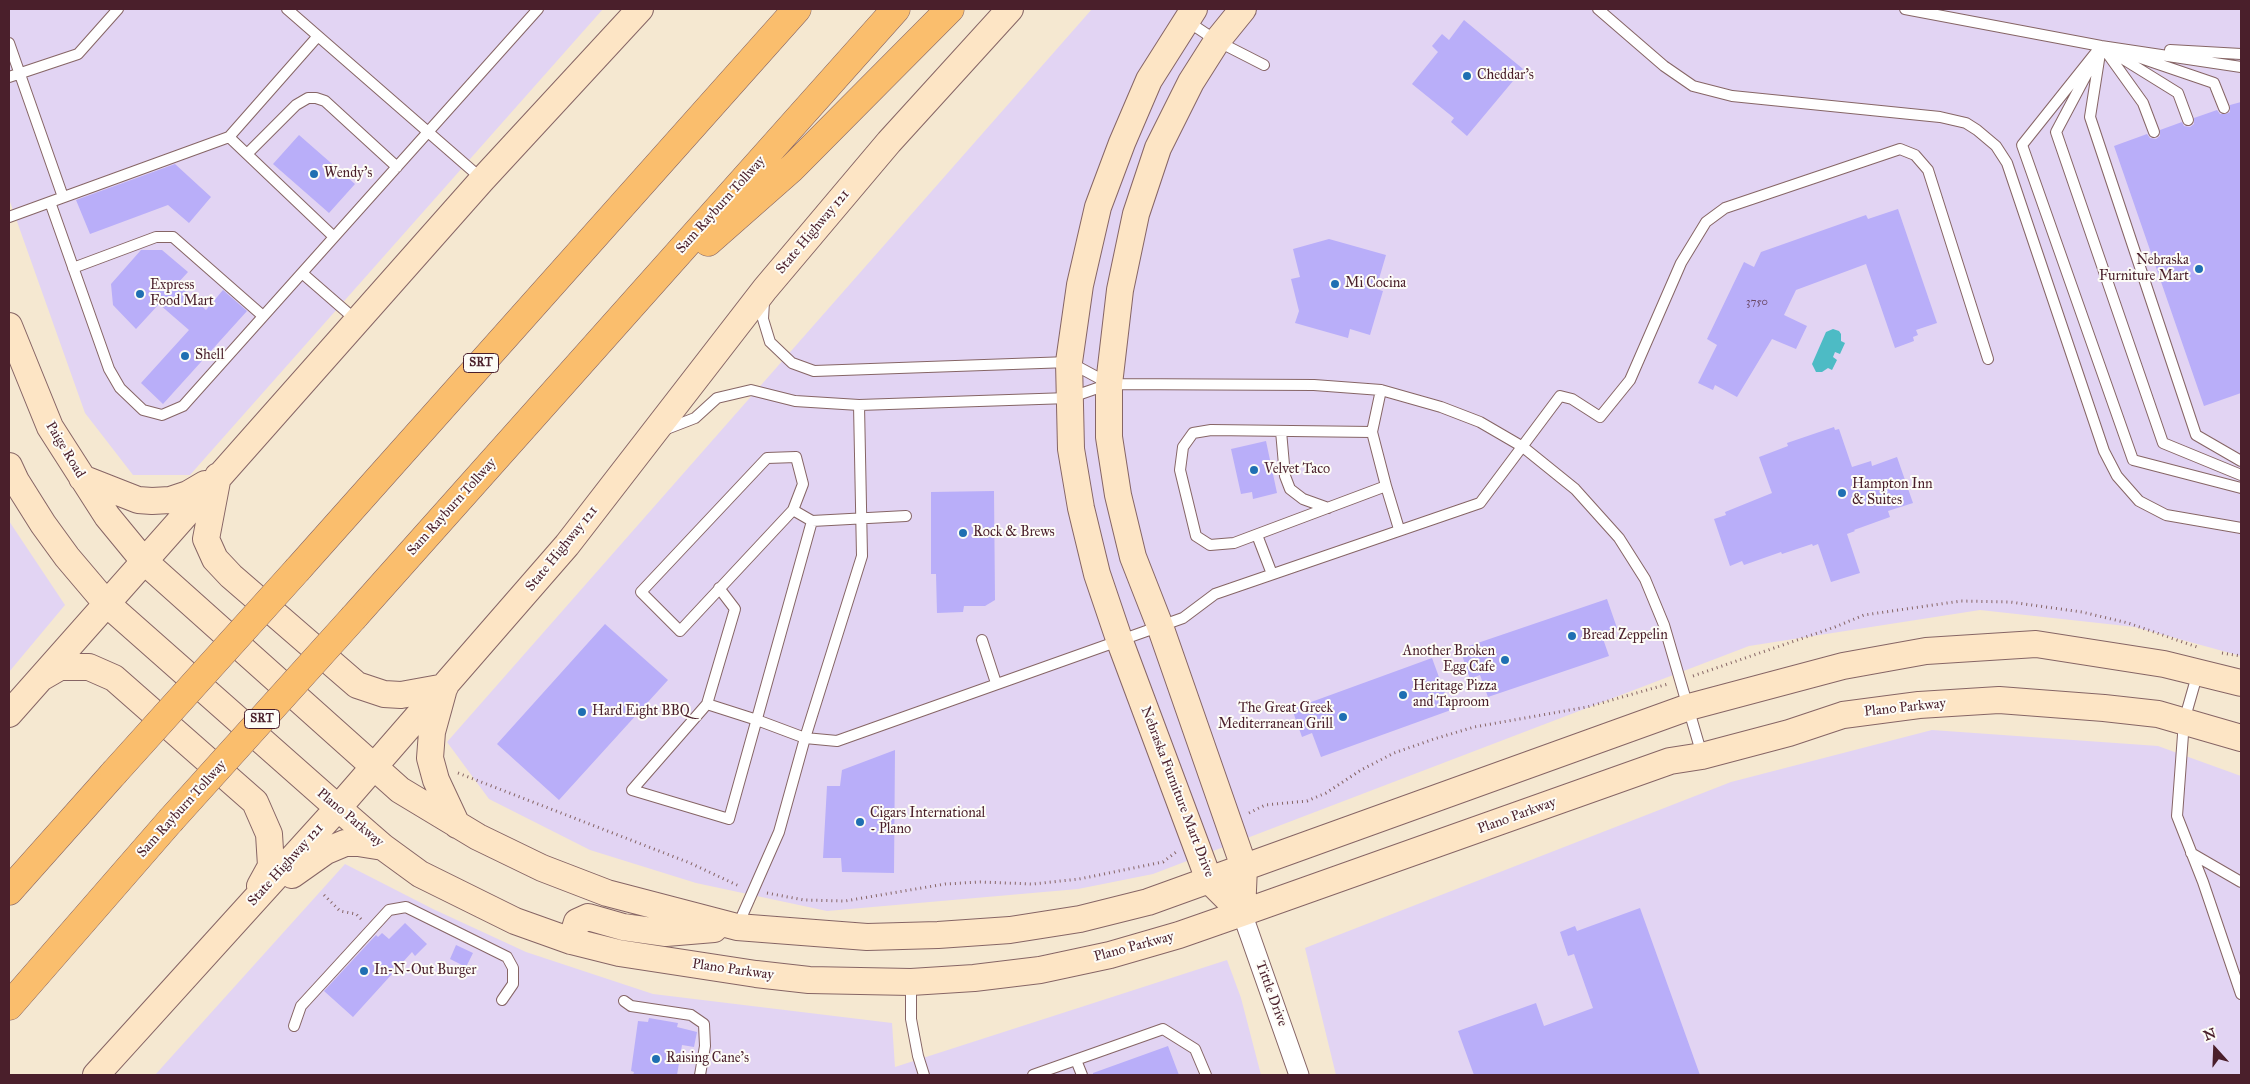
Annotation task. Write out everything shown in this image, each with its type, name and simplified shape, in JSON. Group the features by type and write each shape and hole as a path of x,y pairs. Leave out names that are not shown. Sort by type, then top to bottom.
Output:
{"highway":[{"name":"SRT","path":"9,891 797,9"},
{"name":"Sam Rayburn Tollway","path":"9,1006 170,821 896,9"},
{"path":"618,320 792,168 950,9"}],"main road":[{"name":"State Highway 121","path":"96,1075 374,768 567,545 765,289 889,142 1010,9"},
{"path":"1242,9 1217,41 1191,82 1158,148 1136,214 1120,290 1109,384 1109,437 1118,495 1133,557 1160,626 1244,867 1242,913"},
{"path":"9,714 218,475 634,11"},
{"name":"Nebraska Furniture Mart Drive","path":"1190,15 1149,80 1122,143 1098,207 1080,285 1069,362 1071,449 1081,508 1097,574 1120,640 1209,880 1242,913"},
{"name":"Paige Road","path":"9,326 50,427 107,516 144,561"},
{"path":"9,466 16,481 66,557 106,603"},
{"path":"82,478 138,500 152,501 170,500 188,494 218,475"},
{"path":"218,475 206,539 215,559 231,576 357,685 384,694 401,695 445,687 432,732 430,758 436,780 457,825"},
{"path":"144,561 405,794 478,837 542,868 607,893 737,927"},
{"name":"Plano Parkway","path":"106,603 383,847 420,874 454,892 515,921 571,942 619,953 765,975 847,982 910,982 974,978 1040,970 1110,955 1179,935 1670,761 1702,756 1789,733 1843,715 1927,705 1999,700 2158,714 2241,738"},
{"path":"571,942 577,922 588,918 623,927 666,933 737,927 867,937 1010,930 1080,919 1148,902 1689,707 1856,663 1926,651 2036,644 2164,664 2199,659 2241,684"},
{"path":"38,679 60,667 90,667 114,678 255,802 269,834 271,866 247,908"},
{"path":"247,908 326,851 345,843 383,847"}],"street":[{"name":"Tittle Drive","path":"1242,913 1299,1075"}],"lane":[{"path":"14,75 78,54 118,9"},
{"path":"287,9 482,180"},
{"path":"50,202 109,368 120,388 143,410 162,415 183,406 538,9"},
{"path":"1598,9 1664,66 1693,86 1732,96 1940,117 1966,123 1977,130 1996,146 2007,163 2104,452 2117,476 2139,500 2166,515 2241,528"},
{"path":"1905,9 2102,46 2241,66"},
{"path":"1190,15 1217,41 1264,66"},
{"path":"9,217 229,136 318,36"},
{"path":"9,43 14,75 63,197"},
{"path":"2102,46 2241,54"},
{"path":"2102,46 2214,82 2224,108"},
{"path":"2102,46 2178,93 2188,120"},
{"path":"2102,46 2143,103 2154,132"},
{"path":"2102,46 2090,117 2196,435 2241,461"},
{"path":"2102,46 2056,132 2163,443 2241,475"},
{"path":"2102,46 2022,145 2132,460 2241,488"},
{"path":"247,154 296,105 308,98 316,98 325,102 397,167"},
{"path":"229,136 334,237"},
{"path":"707,704 805,738 837,741 1183,618 1215,594 1399,529 1480,503 1560,396 1572,399 1600,417 1630,380 1681,263 1706,222 1725,208 1900,149 1915,155 1928,170 1988,359"},
{"path":"73,268 156,236 173,237 263,316"},
{"path":"302,273 358,321"},
{"path":"765,289 762,320 770,342 792,363 814,371 1069,362 1109,384"},
{"path":"654,434 695,418 717,398 751,390 795,401 859,405 1069,398 1109,384 1314,385 1381,390 1441,407 1480,422 1523,447 1575,489 1620,538 1645,578 1664,625 1702,756"},
{"path":"1381,390 1372,432 1399,529"},
{"path":"737,927 779,832 805,738 862,556 859,405"},
{"path":"1372,432 1211,430 1193,433 1183,447 1180,470 1196,536 1210,545 1234,543 1386,486"},
{"path":"1281,431 1285,476 1290,489 1303,499 1328,508"},
{"path":"796,457 803,484 793,510 680,631 640,592 767,458 796,457"},
{"path":"793,510 812,521 906,516"},
{"path":"719,588 735,609 707,704 632,790 729,819 812,521"},
{"path":"1257,535 1272,574"},
{"path":"982,640 996,683"},
{"path":"2199,659 2184,721 2177,816 2241,994"},
{"path":"2191,853 2241,882"},
{"path":"294,1026 301,1006 389,910 406,908 507,957 513,968 513,984 502,1000"},
{"path":"910,982 912,1019 918,1056 924,1075"},
{"path":"624,1001 631,1006 691,1015 704,1024 705,1046 700,1075"},
{"path":"1040,1074 1163,1029 1196,1049 1206,1075"},
{"path":"1076,1060 1082,1075"}],"path":[{"path":"1231,828 1246,822 1249,812 1265,805 1308,801 1326,793 1362,770 1394,753 1434,738 1474,727 1587,707 1681,680 1835,627 1864,614 1961,601 2010,602 2082,612 2128,623 2199,659"},
{"path":"2218,653 2241,656"},
{"path":"452,770 480,783 690,863 737,885 804,900 845,901 944,884 980,882 1033,884 1069,880 1162,862 1181,849 1196,843"},
{"path":"324,895 340,911 356,914 372,929"}],"shaded area":[{"path":"9,9 603,9 190,475 133,475 85,413 9,199"},
{"path":"1092,9 2241,9 2241,656 2135,627 1980,610 1749,646 1153,874 1078,889 827,911 696,883 590,850 489,799 447,742"},
{"path":"9,521 65,605 9,672"},
{"path":"1932,730 2158,746 2241,776 2241,1075 1336,1075 1305,948 1731,782"},
{"path":"345,864 433,909 526,952 653,994 892,1023 895,1067 1227,960 1241,998 1261,1075 155,1075"}],"water":[{"path":"1833,329 1839,331 1841,341 1845,343 1840,354 1835,352 1833,357 1837,360 1832,370 1828,368 1822,372 1816,372 1812,364 1826,332"}],"building":[{"name":"Cheddar's","path":"1464,20 1523,69 1467,136 1451,122 1454,118 1412,84 1438,52 1432,46 1442,34 1449,40"},
{"name":"Nebraska Furniture Mart","path":"2241,102 2241,393 2204,406 2114,146 2147,134 2150,138 2156,139 2160,136 2160,130 2182,122 2184,126 2190,127 2194,124 2194,118 2217,110 2220,114 2226,114 2230,112 2230,105"},
{"name":"Wendy's","path":"299,135 355,184 329,213 273,164"},
{"path":"175,164 211,197 189,223 168,205 90,234 76,200"},
{"path":"1898,209 1937,323 1916,330 1918,335 1913,337 1914,341 1895,348 1866,264 1796,290 1784,315 1807,326 1796,349 1772,339 1737,397 1715,385 1713,390 1698,383 1717,345 1707,339 1744,262 1754,267 1761,252 1866,215 1868,219"},
{"name":"Mi Cocina","path":"1329,239 1386,255 1376,289 1383,291 1370,335 1350,329 1348,338 1295,323 1299,311 1291,279 1300,277 1293,249"},
{"path":"141,250 162,250 188,272 177,284 206,310 223,290 247,311 163,404 141,383 189,330 159,304 136,329 113,305 111,284"},
{"name":"Hampton Inn & Suites","path":"1834,427 1835,430 1839,429 1852,467 1871,461 1872,466 1897,457 1913,503 1888,511 1890,517 1847,534 1860,573 1831,582 1818,544 1813,546 1812,544 1782,554 1781,552 1744,565 1742,561 1730,566 1714,519 1726,515 1725,512 1772,493 1759,457 1788,446 1787,443"},
{"name":"Velvet Taco","path":"1266,441 1277,493 1253,499 1252,492 1241,494 1231,449"},
{"name":"Rock & Brews","path":"994,491 995,600 985,606 964,606 963,612 937,613 936,574 931,574 931,492"},
{"path":"1607,599 1617,628 1601,633 1609,656 1488,697 1480,675 1470,679 1460,649"},
{"name":"Hard Eight BBQ","path":"605,624 668,680 559,800 497,744"},
{"path":"1432,658 1451,710 1321,757 1312,733 1302,737 1292,709"},
{"name":"Cigars International - Plano","path":"895,750 894,873 842,872 841,858 823,858 827,786 840,786 842,770"},
{"path":"1640,908 1700,1075 1474,1075 1458,1031 1536,1003 1544,1026 1593,1008 1574,954 1568,956 1560,932 1575,926 1577,931"},
{"name":"In-N-Out Burger","path":"405,923 427,944 415,956 412,952 353,1017 324,991 376,935 378,937 382,933 389,939"},
{"path":"456,945 473,953 466,967 450,959"},
{"name":"Raising Cane's","path":"649,1018 678,1023 677,1027 697,1032 694,1047 682,1045 677,1075 633,1075 634,1072 631,1071 638,1021 648,1022"},
{"path":"1168,1046 1179,1075 1093,1075 1093,1073"}],"place":[{"name":"Cheddar's","path":"1467,76"},
{"name":"Wendy's","path":"314,174"},
{"name":"Nebraska Furniture Mart","path":"2199,269"},
{"name":"Mi Cocina","path":"1335,284"},
{"name":"Express Food Mart","path":"140,294"},
{"name":"Shell","path":"185,356"},
{"name":"Velvet Taco","path":"1254,470"},
{"name":"Hampton Inn & Suites","path":"1842,493"},
{"name":"Rock & Brews","path":"963,533"},
{"name":"Bread Zeppelin","path":"1572,636"},
{"name":"Another Broken Egg Cafe","path":"1505,660"},
{"name":"Heritage Pizza and Taproom","path":"1403,695"},
{"name":"Hard Eight BBQ","path":"582,712"},
{"name":"The Great Greek Mediterranean Grill","path":"1343,717"},
{"name":"Cigars International - Plano","path":"860,822"},
{"name":"In-N-Out Burger","path":"364,971"},
{"name":"Raising Cane's","path":"656,1059"}]}
